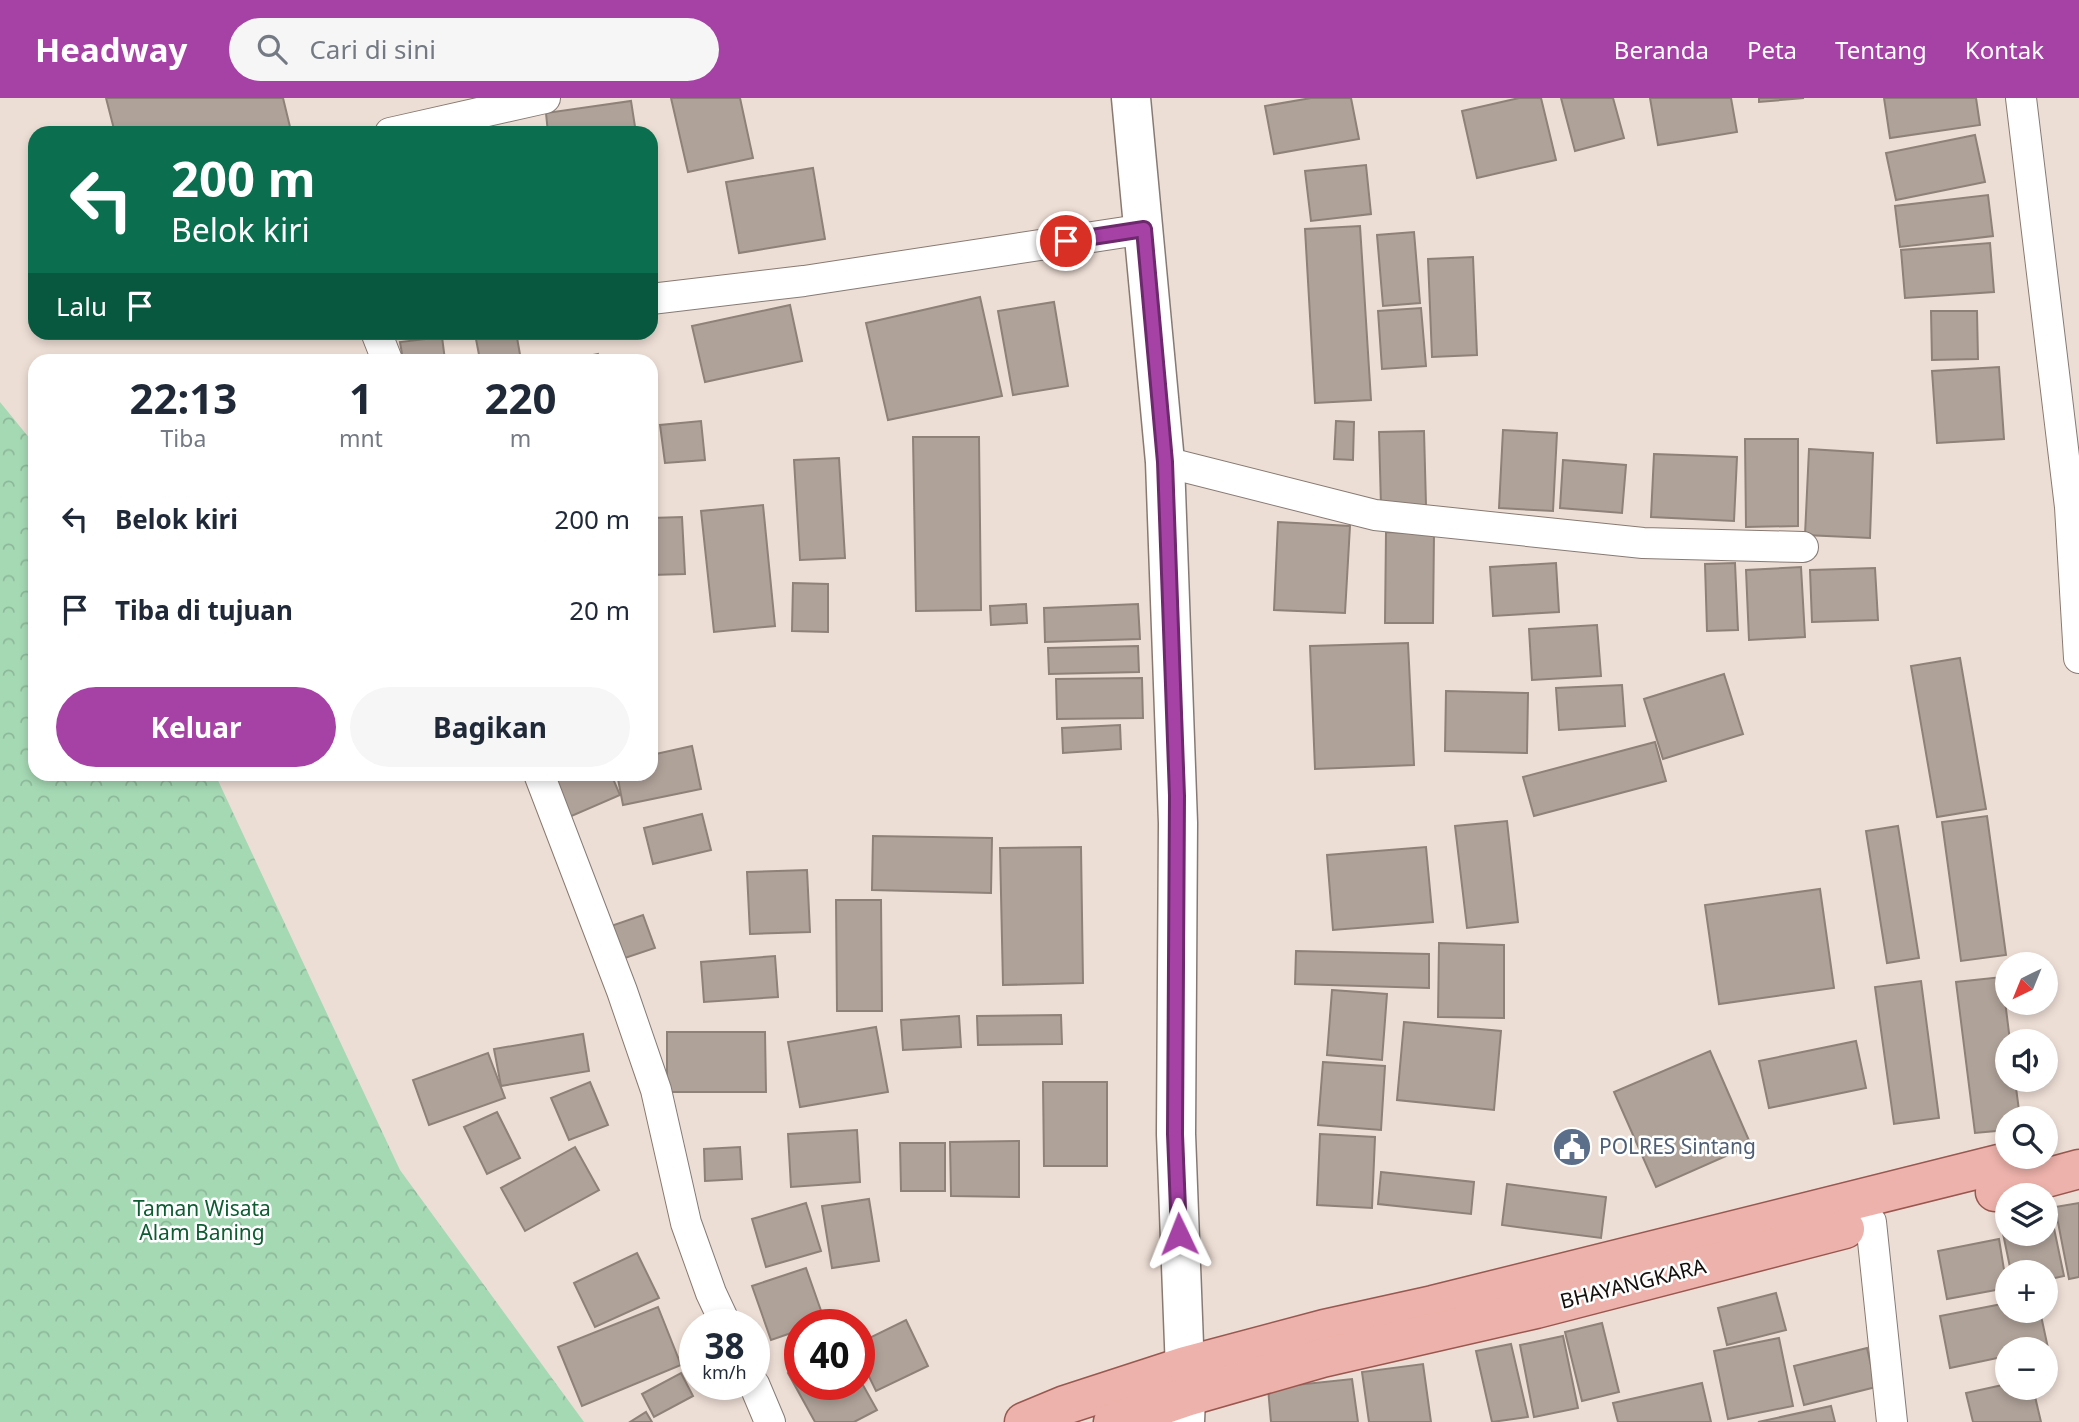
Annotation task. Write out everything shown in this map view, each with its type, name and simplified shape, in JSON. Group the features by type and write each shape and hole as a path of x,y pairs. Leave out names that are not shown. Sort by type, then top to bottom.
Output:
{"main road":[{"path":"2058,1149 2079,1143"},
{"name":"BHAYANGKARA","path":"1185,1395 1324,1329 1433,1305 1995,1165"},
{"name":"BHAYANGKARA","path":"1185,1395 1322,1358 1536,1309 2079,1169"},
{"path":"1024,1422 1065,1405 1185,1395"},
{"path":"1113,1422 1185,1395"}],"street":[{"path":"421,126 545,98"},
{"path":"1130,98 1165,462 1178,824 1175,1134 1185,1395"},
{"path":"2021,98 2070,507 2079,658"},
{"path":"658,298 818,279 1144,229"},
{"path":"1165,462 1375,515 1643,543 1803,547"},
{"path":"542,781 622,991 656,1090 686,1223 718,1309"},
{"path":"1871,1222 1892,1422"},
{"path":"761,1400 771,1422"}],"green space":[{"name":"Taman Wisata Alam Baning","path":"0,402 28,436 28,781 218,781 400,1170 584,1422 0,1422"}],"building":[{"path":"106,98 283,98 290,126 113,126"},
{"path":"671,98 740,98 753,158 688,172"},
{"path":"1311,98 1351,98 1359,139 1274,154 1265,106"},
{"path":"1519,98 1541,98 1556,160 1477,178 1462,111"},
{"path":"1561,98 1613,98 1624,138 1575,151"},
{"path":"1650,98 1731,98 1737,132 1658,145"},
{"path":"1759,98 1804,98 1759,102"},
{"path":"1884,98 1976,98 1980,125 1890,138"},
{"path":"631,101 635,126 547,126 546,113"},
{"path":"1975,135 1985,182 1896,200 1886,153"},
{"path":"1366,165 1371,214 1311,221 1305,171"},
{"path":"813,168 825,239 739,253 726,182"},
{"path":"1988,195 1993,236 1900,247 1895,206"},
{"path":"1360,226 1371,400 1315,403 1305,229"},
{"path":"1414,232 1420,303 1383,306 1377,235"},
{"path":"1990,243 1994,292 1905,298 1901,250"},
{"path":"1473,257 1477,355 1432,357 1428,259"},
{"path":"980,297 1002,396 888,420 866,323"},
{"path":"1054,302 1068,386 1013,395 998,311"},
{"path":"790,305 802,361 705,382 692,326"},
{"path":"1421,308 1426,366 1382,369 1378,311"},
{"path":"1931,311 1977,311 1978,359 1932,360"},
{"path":"442,340 444,354 402,354 400,342"},
{"path":"476,340 517,340 520,354 479,354"},
{"path":"1999,367 2004,439 1937,443 1932,371"},
{"path":"701,421 705,460 665,463 660,425"},
{"path":"1336,421 1354,422 1353,460 1334,459"},
{"path":"1503,430 1557,433 1553,511 1499,508"},
{"path":"1424,431 1426,505 1381,506 1379,432"},
{"path":"913,437 979,437 981,610 916,611"},
{"path":"1745,439 1798,439 1798,526 1746,527"},
{"path":"1809,449 1873,453 1870,538 1805,535"},
{"path":"1654,454 1737,457 1734,521 1651,517"},
{"path":"839,458 845,558 800,560 794,460"},
{"path":"1563,460 1626,465 1622,513 1560,508"},
{"path":"763,505 775,626 714,632 701,511"},
{"path":"682,517 685,574 658,575 658,518"},
{"path":"1278,522 1350,526 1345,613 1274,610"},
{"path":"1386,532 1434,534 1433,623 1385,623"},
{"path":"1556,563 1559,612 1493,616 1490,567"},
{"path":"1735,563 1738,630 1707,631 1705,564"},
{"path":"1801,567 1805,637 1749,640 1746,570"},
{"path":"1875,568 1878,620 1812,622 1810,570"},
{"path":"793,583 828,584 828,632 792,631"},
{"path":"1026,604 1027,623 991,625 990,606"},
{"path":"1138,604 1140,639 1045,642 1044,608"},
{"path":"1597,625 1601,676 1532,680 1529,629"},
{"path":"1408,643 1414,765 1315,769 1310,646"},
{"path":"1138,646 1139,672 1049,674 1048,648"},
{"path":"1960,658 1986,809 1937,817 1911,666"},
{"path":"1724,674 1743,734 1663,759 1644,699"},
{"path":"1142,678 1143,718 1057,719 1056,679"},
{"path":"1622,685 1625,726 1559,730 1556,688"},
{"path":"1446,691 1528,693 1527,753 1445,751"},
{"path":"1120,725 1121,749 1063,753 1062,728"},
{"path":"1655,742 1666,781 1534,816 1523,777"},
{"path":"692,746 701,789 623,805 618,781 658,781 658,753"},
{"path":"542,781 614,781 620,795 560,821"},
{"path":"702,814 711,850 653,864 644,828"},
{"path":"1987,816 2006,952 1995,952 1995,956 1961,961 1942,822"},
{"path":"1507,821 1518,922 1467,928 1455,826"},
{"path":"1898,826 1919,958 1887,963 1866,831"},
{"path":"873,836 992,838 991,893 872,890"},
{"path":"1081,847 1083,983 1003,985 1000,848"},
{"path":"1426,847 1433,922 1333,930 1327,855"},
{"path":"807,870 810,932 750,934 747,872"},
{"path":"1820,889 1834,988 1719,1004 1705,905"},
{"path":"836,900 881,900 882,1011 837,1011"},
{"path":"643,915 655,948 616,961 605,928"},
{"path":"1439,943 1504,945 1504,1018 1438,1017"},
{"path":"1296,951 1429,954 1429,988 1295,984"},
{"path":"775,956 778,997 704,1002 701,962"},
{"path":"1995,978 1995,1015 2007,1015 2008,1029 1995,1029 1995,1092 2017,1092 2018,1106 1995,1106 1995,1131 1975,1133 1956,982"},
{"path":"1921,981 1939,1118 1894,1124 1875,987"},
{"path":"1332,990 1387,994 1382,1060 1327,1055"},
{"path":"1061,1015 1062,1044 978,1045 977,1016"},
{"path":"959,1016 961,1047 903,1050 901,1020"},
{"path":"1404,1022 1501,1031 1494,1110 1397,1100"},
{"path":"876,1027 888,1092 800,1107 788,1042"},
{"path":"667,1032 765,1032 766,1092 667,1092"},
{"path":"583,1034 589,1071 501,1086 494,1049"},
{"path":"1856,1041 1866,1088 1769,1108 1759,1061"},
{"path":"1710,1051 1751,1145 1656,1187 1614,1092"},
{"path":"488,1053 505,1098 429,1125 413,1080"},
{"path":"1323,1062 1385,1066 1381,1130 1318,1125"},
{"path":"590,1082 608,1125 569,1140 551,1098"},
{"path":"1043,1082 1107,1082 1107,1166 1044,1166"},
{"path":"497,1112 520,1158 487,1174 464,1127"},
{"path":"857,1130 860,1182 791,1187 788,1134"},
{"path":"1320,1134 1375,1137 1372,1208 1317,1205"},
{"path":"1019,1141 1019,1197 951,1196 950,1142"},
{"path":"900,1143 945,1143 945,1191 901,1191"},
{"path":"575,1147 599,1190 525,1231 501,1188"},
{"path":"740,1147 742,1179 705,1181 704,1149"},
{"path":"1381,1172 1474,1182 1471,1214 1378,1204"},
{"path":"1507,1184 1606,1197 1601,1238 1502,1225"},
{"path":"869,1199 879,1261 832,1268 822,1206"},
{"path":"806,1203 821,1251 766,1267 752,1219"},
{"path":"2079,1203 2079,1277 2069,1279 2058,1222 2058,1206"},
{"path":"1995,1240 1995,1246 2000,1246 2002,1260 1995,1260 1995,1290 1947,1299 1938,1251"},
{"path":"2006,1246 2058,1246 2064,1276 2058,1277 2058,1260 2008,1260"},
{"path":"637,1253 659,1298 595,1327 574,1283"},
{"path":"806,1268 820,1309 784,1309 784,1336 771,1340 770,1309 760,1309 752,1286"},
{"path":"1776,1293 1786,1330 1727,1345 1718,1308"},
{"path":"1995,1305 1995,1323 2043,1323 2046,1337 1995,1337 1995,1359 1950,1368 1940,1316"},
{"path":"658,1307 679,1366 582,1406 558,1347"},
{"path":"906,1320 928,1366 876,1391 875,1335"},
{"path":"1602,1323 1619,1392 1582,1401 1565,1332"},
{"path":"1563,1336 1578,1408 1534,1417 1520,1345"},
{"path":"1779,1338 1793,1406 1728,1419 1714,1351"},
{"path":"1511,1344 1528,1417 1492,1422 1476,1351"},
{"path":"1867,1348 1876,1387 1804,1405 1794,1366"},
{"path":"1423,1364 1431,1422 1369,1422 1362,1372"},
{"path":"679,1374 679,1400 686,1400 654,1417 642,1394"},
{"path":"1352,1379 1358,1422 1271,1422 1268,1388"},
{"path":"1702,1383 1711,1422 1618,1422 1613,1403"},
{"path":"1995,1387 1995,1400 2036,1400 2041,1422 1973,1422 1966,1393"},
{"path":"803,1400 871,1400 877,1410 854,1422 815,1422"},
{"path":"1831,1406 1835,1422 1758,1422"},
{"path":"646,1412 652,1422 630,1422"}],"place":[{"name":"POLRES Sintang","path":"1572,1147"}],"route":[{"path":"1066,241 1144,229 1165,462 1178,824 1175,1134 1179,1234"}]}
